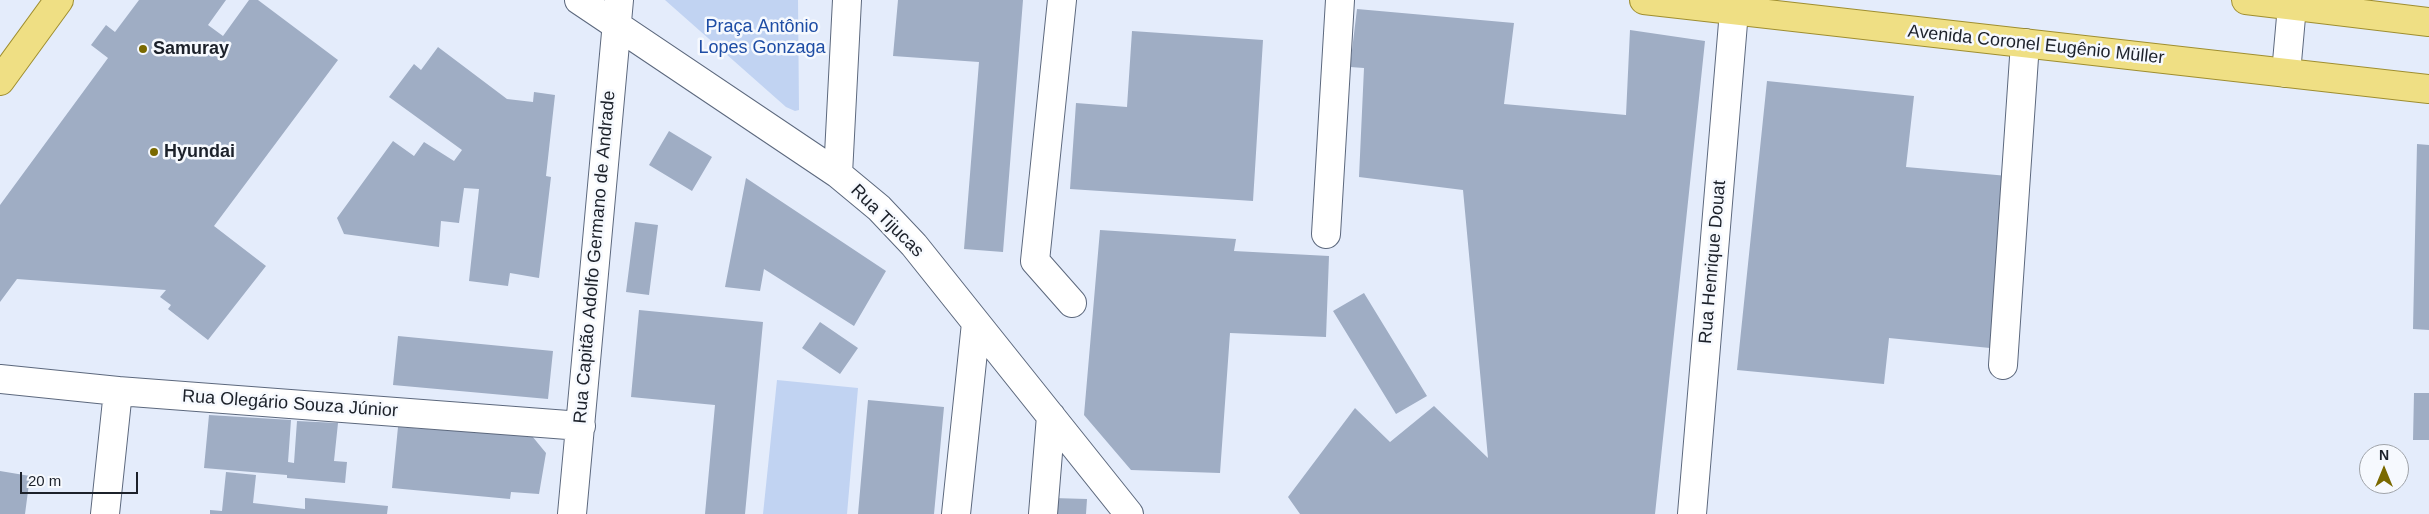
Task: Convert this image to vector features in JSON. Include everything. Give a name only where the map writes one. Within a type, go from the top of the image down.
[{"type":"main road","points":[[0,81],[59,0]]},
{"type":"main road","points":[[2246,0],[2429,22]]},
{"type":"main road","name":"Avenida Coronel Eugênio Müller","points":[[1654,1],[2429,89]]},
{"type":"street","name":"Rua Tijucas","points":[[579,0],[618,12],[838,174],[879,208],[914,245],[1128,514]]},
{"type":"street","points":[[838,174],[847,0]]},
{"type":"street","points":[[1062,0],[1035,261],[1072,303]]},
{"type":"street","points":[[1326,234],[1340,0]]},
{"type":"street","points":[[2286,73],[2292,6]]},
{"type":"street","name":"Rua Henrique Douat","points":[[1692,514],[1734,11]]},
{"type":"street","name":"Rua Capitão Adolfo Germano de Andrade","points":[[572,514],[618,12]]},
{"type":"street","points":[[2003,365],[2025,44]]},
{"type":"street","points":[[956,514],[976,323]]},
{"type":"street","name":"Rua Olegário Souza Júnior","points":[[0,380],[118,391],[581,426]]},
{"type":"street","points":[[106,514],[118,391]]},
{"type":"street","points":[[1043,514],[1050,416]]},
{"type":"green space","name":"Praça Antônio Lopes Gonzaga","points":[[665,0],[798,0],[799,110],[795,111],[786,107]]},
{"type":"green space","points":[[777,380],[858,388],[847,514],[763,514]]},
{"type":"building","name":"Hyundai","points":[[139,0],[226,0],[208,25],[223,36],[249,0],[258,0],[338,60],[214,226],[266,266],[208,340],[168,309],[171,305],[160,297],[166,290],[17,279],[0,302],[0,205],[108,58],[91,45],[106,25],[115,32]]},
{"type":"building","points":[[898,0],[1023,0],[1003,252],[964,249],[979,62],[893,56]]},
{"type":"building","points":[[1357,9],[1514,23],[1504,104],[1626,115],[1630,30],[1705,41],[1655,514],[1300,514],[1288,497],[1355,408],[1390,442],[1434,406],[1488,458],[1463,190],[1359,177],[1364,68],[1350,67]]},
{"type":"building","points":[[1132,31],[1263,40],[1253,201],[1070,189],[1076,103],[1127,107]]},
{"type":"building","points":[[438,47],[507,99],[533,102],[534,92],[555,95],[546,176],[551,177],[539,278],[510,273],[508,286],[469,281],[479,189],[464,188],[459,223],[441,221],[439,247],[344,234],[337,218],[393,141],[414,156],[424,142],[454,161],[462,150],[389,97],[414,64],[421,70]]},
{"type":"building","points":[[1767,81],[1914,96],[1906,167],[2008,176],[1990,348],[1889,338],[1884,384],[1737,370]]},
{"type":"building","points":[[669,131],[712,157],[692,191],[649,165]]},
{"type":"building","points":[[2417,144],[2429,145],[2429,330],[2413,329]]},
{"type":"building","points":[[746,178],[886,271],[854,326],[764,269],[760,291],[725,287]]},
{"type":"building","points":[[635,222],[658,225],[649,295],[626,292]]},
{"type":"building","points":[[1100,230],[1236,239],[1234,251],[1329,256],[1326,337],[1230,333],[1220,473],[1131,470],[1084,415]]},
{"type":"building","points":[[1364,293],[1427,396],[1396,414],[1333,311]]},
{"type":"building","points":[[639,310],[763,322],[745,514],[705,514],[715,405],[631,397]]},
{"type":"building","points":[[820,322],[858,348],[840,374],[802,348]]},
{"type":"building","points":[[398,336],[553,351],[548,399],[393,385]]},
{"type":"building","points":[[2414,393],[2429,393],[2429,440],[2413,440]]},
{"type":"building","points":[[868,400],[944,407],[934,514],[858,514]]},
{"type":"building","points":[[209,415],[291,420],[288,462],[294,463],[297,421],[338,423],[334,461],[347,462],[345,483],[287,478],[287,475],[204,468]]},
{"type":"building","points":[[398,427],[532,436],[546,453],[539,494],[511,492],[510,499],[392,488]]},
{"type":"building","points":[[0,471],[30,476],[25,514],[0,514]]},
{"type":"building","points":[[226,472],[256,475],[253,503],[305,509],[305,498],[388,506],[387,514],[210,514],[210,510],[222,511]]},
{"type":"building","points":[[1053,498],[1087,499],[1086,514],[1052,514]]},
{"type":"place","name":"Samuray","points":[[143,49]]},
{"type":"place","name":"Hyundai","points":[[154,152]]}]
